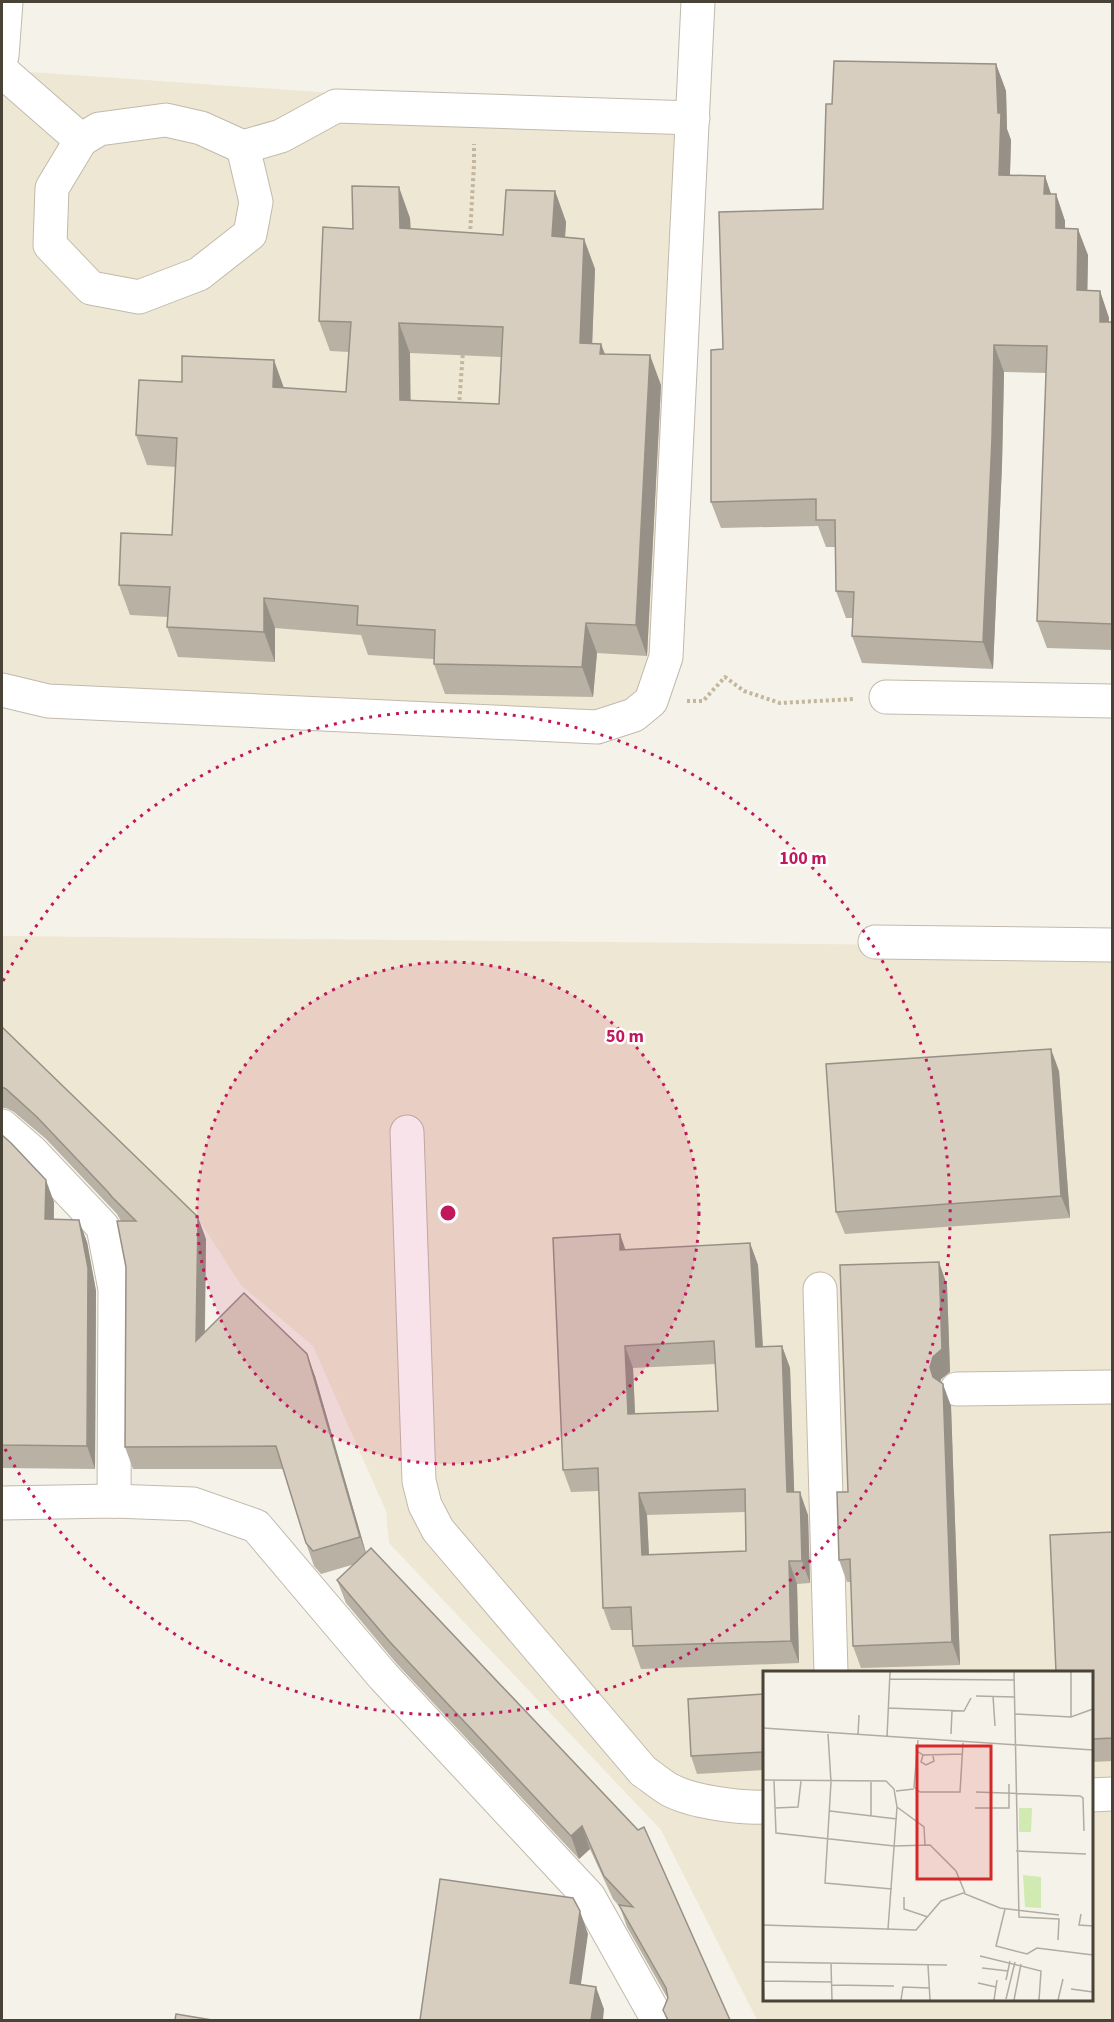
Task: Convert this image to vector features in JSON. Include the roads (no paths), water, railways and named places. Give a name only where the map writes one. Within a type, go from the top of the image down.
[{"type":"street","points":[[2,56],[6,2]]},
{"type":"street","points":[[2,690],[48,701],[597,727],[634,715],[651,701],[666,657],[698,2]]},
{"type":"street","points":[[2,71],[81,140]]},
{"type":"street","points":[[243,147],[256,201],[250,234],[199,274],[139,297],[91,288],[50,245],[52,188],[81,140],[99,129],[165,120],[201,128],[243,147],[281,136],[336,106],[693,118]]},
{"type":"street","points":[[885,697],[1113,701]]},
{"type":"street","points":[[874,942],[1113,945]]},
{"type":"street","points":[[2,1126],[32,1152],[103,1227],[115,1289],[114,1501]]},
{"type":"street","points":[[407,1132],[419,1481],[424,1505],[438,1530],[643,1771],[672,1791],[706,1801],[763,1807]]},
{"type":"street","points":[[820,1289],[831,1671]]},
{"type":"street","points":[[957,1389],[1113,1387]]},
{"type":"street","points":[[2,1503],[114,1501],[193,1504],[256,1526],[383,1676],[589,1897],[658,2020]]},
{"type":"street","points":[[1093,1795],[1113,1794]]}]
